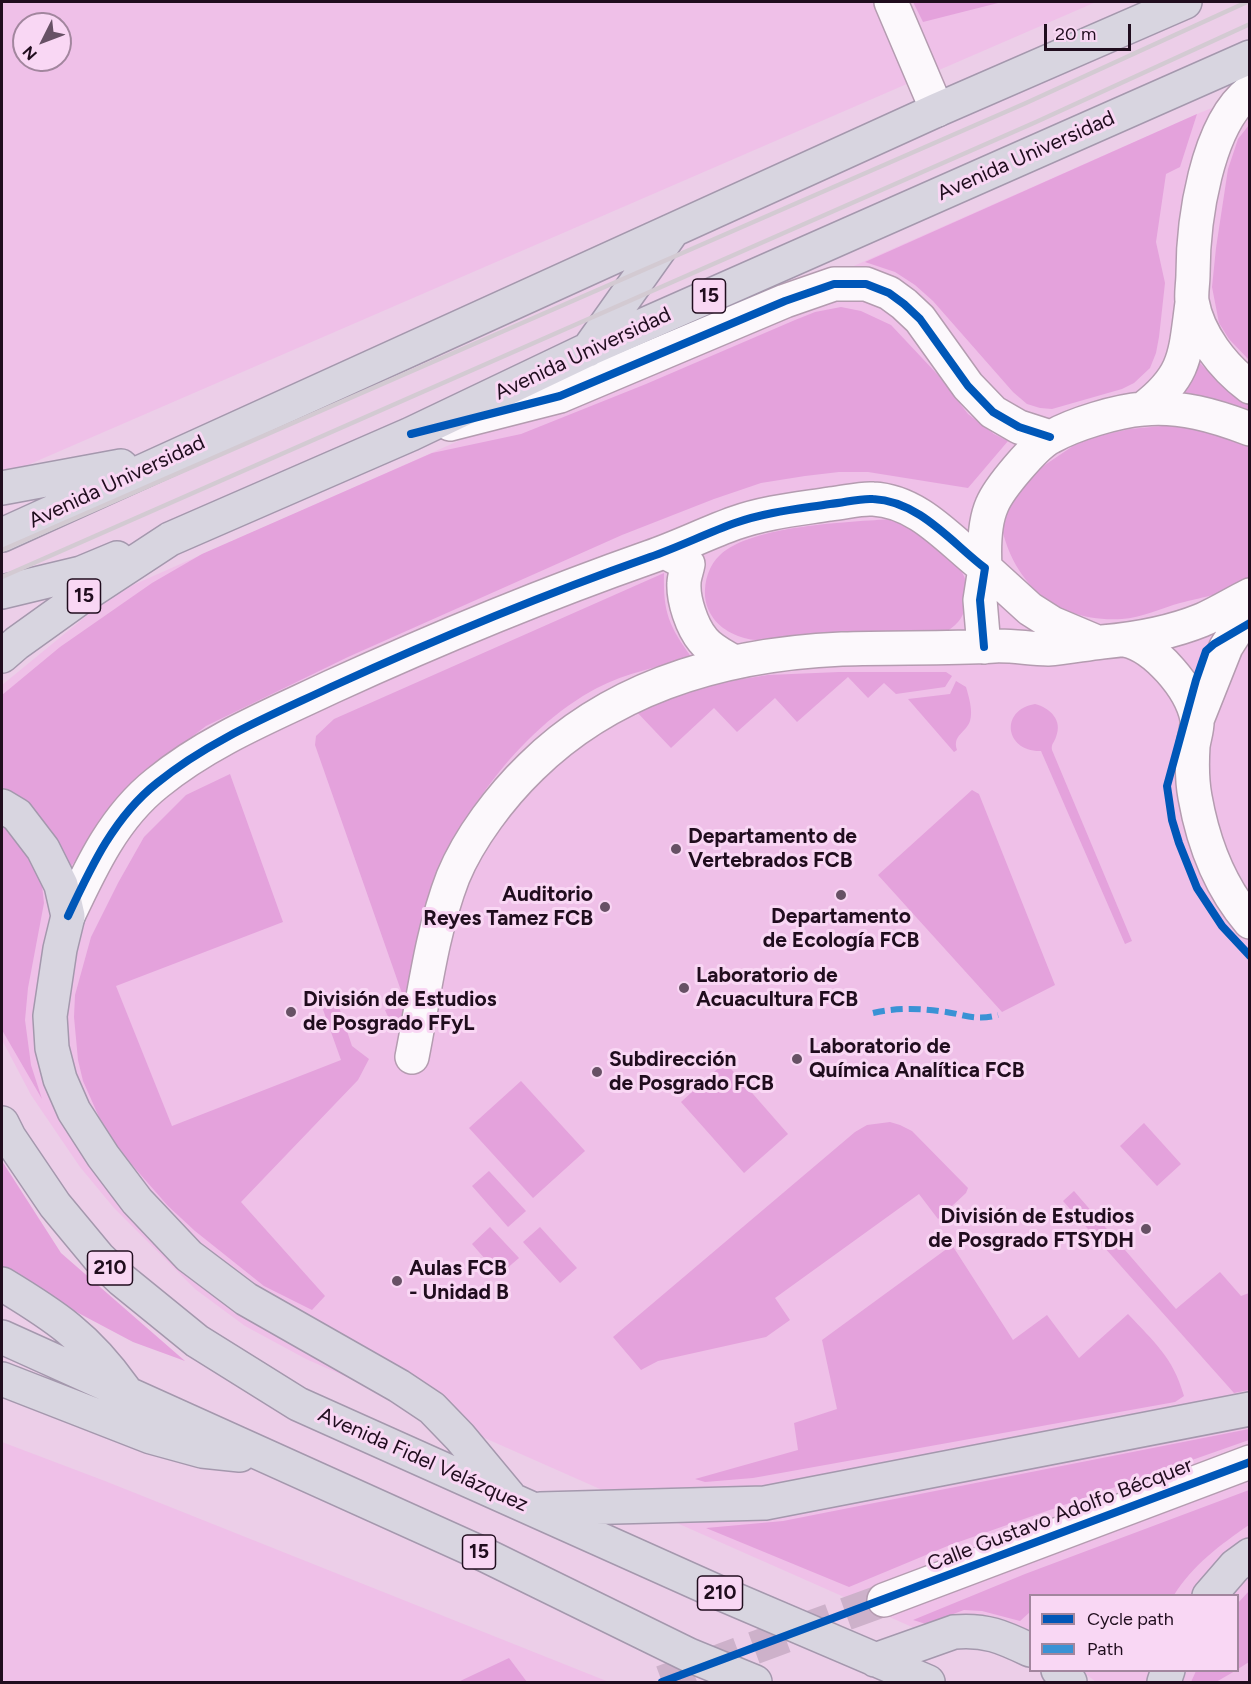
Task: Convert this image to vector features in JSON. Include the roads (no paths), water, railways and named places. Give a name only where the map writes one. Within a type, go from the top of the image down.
[{"type":"highway","name":"Avenida Universidad","points":[[2,535],[937,110],[1185,2]]},
{"type":"highway","name":"Avenida Universidad","points":[[2,656],[77,600],[170,538],[411,434],[587,350],[1250,57]]},
{"type":"highway","points":[[587,350],[672,232]]},
{"type":"highway","points":[[2,488],[173,456]]},
{"type":"highway","points":[[2,592],[81,573],[170,538]]},
{"type":"highway","points":[[2,806],[17,815],[43,849],[61,885],[68,916],[60,949],[50,1016],[52,1048],[60,1079],[69,1101],[103,1156],[137,1201],[189,1256],[246,1299],[399,1386],[432,1408],[523,1506],[765,1503],[1250,1409]]},
{"type":"highway","name":"Avenida Fidel Velázquez","points":[[2,1123],[55,1205],[99,1258],[171,1322],[196,1341],[255,1378],[298,1404],[523,1506],[928,1683]]},
{"type":"highway","points":[[2,1284],[56,1318],[79,1336],[108,1367],[127,1392]]},
{"type":"highway","points":[[2,1337],[266,1456]]},
{"type":"highway","name":"15","points":[[2,1379],[176,1445],[234,1455],[266,1456],[485,1554],[689,1655],[755,1683]]},
{"type":"highway","points":[[1211,1594],[1235,1566],[1250,1555]]},
{"type":"highway","points":[[875,1660],[954,1632],[967,1631],[1002,1636],[1029,1650]]},
{"type":"highway","points":[[689,1655],[708,1683]]},
{"type":"highway","points":[[1059,1672],[1070,1683]]},
{"type":"street","points":[[891,2],[937,110]]},
{"type":"street","points":[[1144,408],[1162,394],[1177,375],[1185,354],[1192,302],[1196,221],[1202,190],[1212,151],[1227,117],[1242,97],[1250,91]]},
{"type":"street","points":[[411,434],[560,396],[785,301],[834,284],[866,284],[889,293],[920,319],[968,386],[993,412],[1019,427],[1050,437]]},
{"type":"street","points":[[1192,302],[1203,332],[1216,355],[1232,374],[1250,387]]},
{"type":"street","points":[[984,647],[980,600],[985,568],[987,524],[992,506],[1012,476],[1050,437],[1097,419],[1144,408],[1183,410],[1222,419],[1250,429]]},
{"type":"street","points":[[68,916],[91,866],[123,816],[156,783],[198,754],[263,719],[400,656],[571,585],[664,552],[737,522],[776,512],[872,499],[900,503],[937,527],[1037,614],[1052,623],[1112,641],[1136,642],[1145,648],[1167,666],[1180,684],[1197,720]]},
{"type":"street","points":[[664,552],[688,564],[684,584],[687,602],[693,622],[703,640],[716,652],[734,662]]},
{"type":"street","points":[[412,1057],[434,945],[454,876],[486,820],[504,796],[544,753],[592,717],[620,701],[693,671],[769,655],[841,649],[1070,648],[1155,635],[1202,620],[1250,595]]},
{"type":"street","points":[[1250,609],[1226,647],[1197,720],[1193,761],[1194,794],[1208,847],[1228,893],[1250,922]]},
{"type":"street","name":"Calle Gustavo Adolfo Bécquer","points":[[884,1600],[1250,1462]]},
{"type":"tunnel","points":[[662,1682],[884,1600]]},
{"type":"railway","points":[[2,550],[1026,103],[1247,2]]},
{"type":"railway","points":[[2,577],[1036,122],[1250,24]]},
{"type":"place","name":"Departamento de Vertebrados FCB","points":[[676,849]]},
{"type":"place","name":"Departamento de Ecología FCB","points":[[841,895]]},
{"type":"place","name":"Auditorio Reyes Tamez FCB","points":[[605,907]]},
{"type":"place","name":"Laboratorio de Acuacultura FCB","points":[[684,988]]},
{"type":"place","name":"División de Estudios de Posgrado FFyL","points":[[291,1012]]},
{"type":"place","name":"Laboratorio de Química Analítica FCB","points":[[797,1059]]},
{"type":"place","name":"Subdirección de Posgrado FCB","points":[[597,1072]]},
{"type":"place","name":"División de Estudios de Posgrado FTSYDH","points":[[1146,1229]]},
{"type":"place","name":"Aulas FCB - Unidad B","points":[[397,1281]]}]
